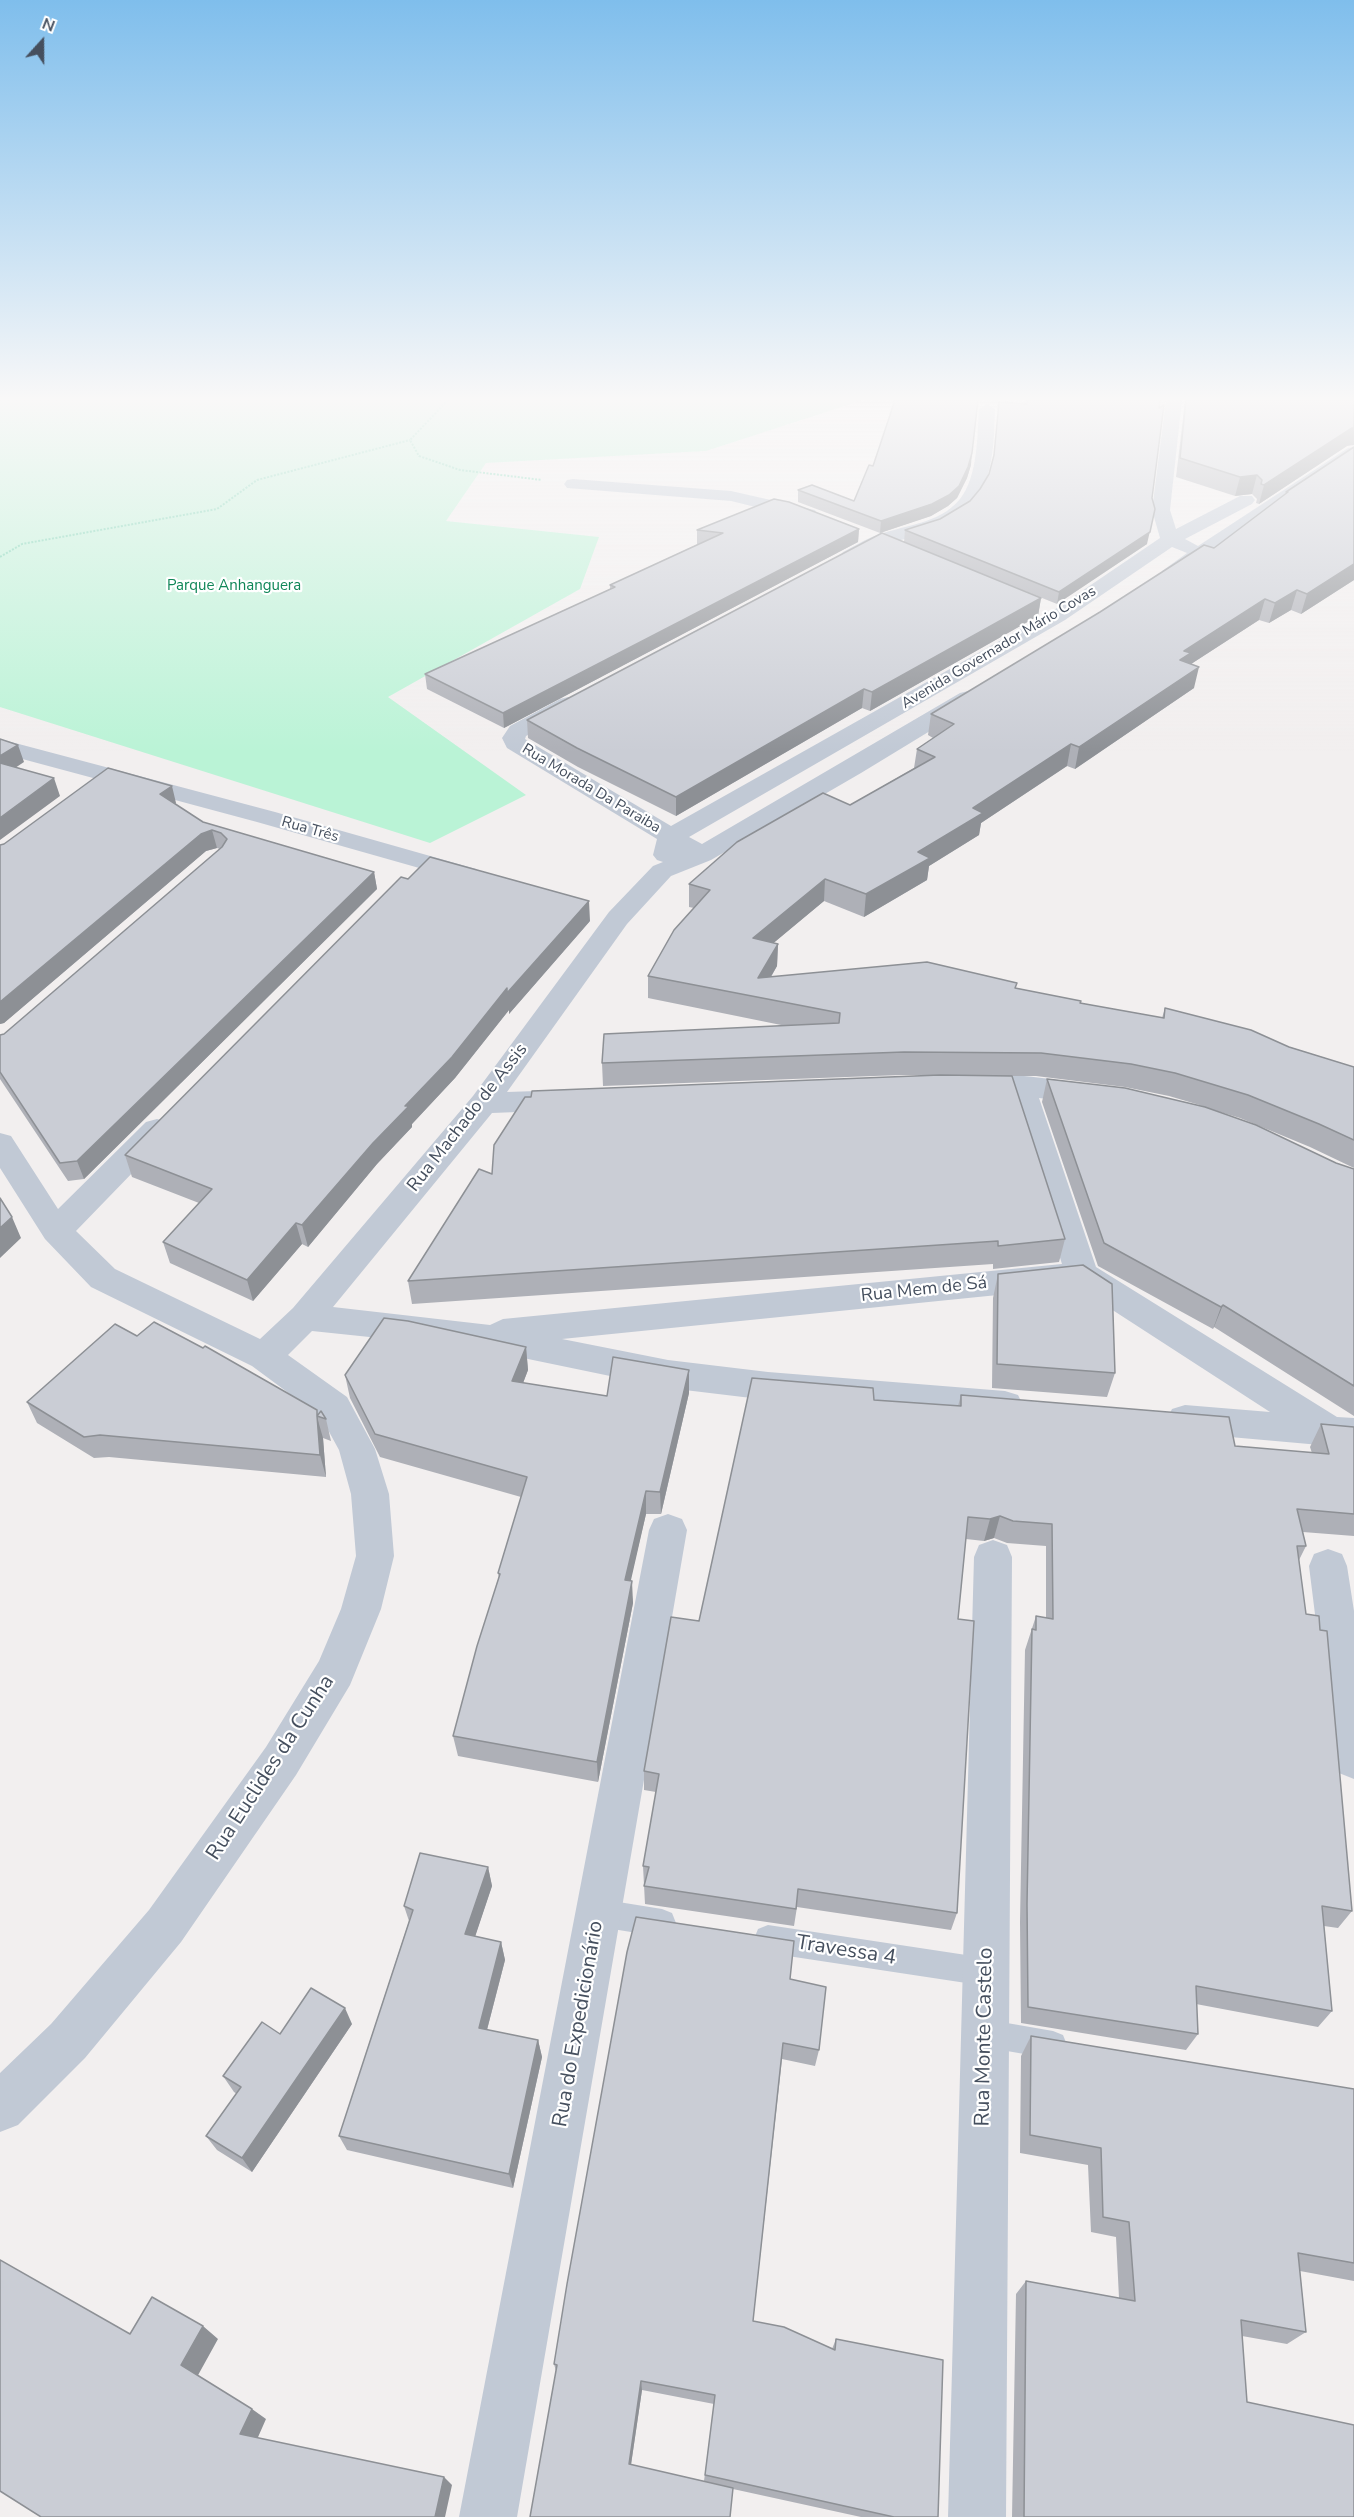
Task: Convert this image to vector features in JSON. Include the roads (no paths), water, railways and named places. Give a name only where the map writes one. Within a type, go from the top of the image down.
[{"type":"street","points":[[819,517],[826,520]]},
{"type":"street","points":[[836,564],[879,541],[946,517]]},
{"type":"street","points":[[1163,517],[1170,540],[1201,552]]},
{"type":"street","name":"Avenida Governador Mário Covas","points":[[670,837],[1058,616],[1170,540],[1212,517]]},
{"type":"street","points":[[1154,584],[1254,517]]},
{"type":"street","points":[[858,533],[900,550]]},
{"type":"street","points":[[1037,607],[1078,624]]},
{"type":"street","name":"Avenida Governador Mário Covas","points":[[702,855],[853,768],[988,686]]},
{"type":"street","name":"Rua Morada Da Paraiba","points":[[582,697],[518,731],[513,738],[515,742],[702,855]]},
{"type":"street","points":[[887,714],[918,728]]},
{"type":"street","name":"Rua Três","points":[[0,746],[97,782],[266,817],[488,880]]},
{"type":"street","points":[[662,872],[670,837]]},
{"type":"street","name":"Rua Machado de Assis","points":[[264,1356],[305,1317],[484,1103],[607,915],[662,872],[702,855]]},
{"type":"street","points":[[397,887],[422,862]]},
{"type":"street","points":[[939,1085],[1020,1086],[1122,1099]]},
{"type":"street","points":[[1020,1086],[1082,1274],[1342,1432]]},
{"type":"street","points":[[484,1103],[601,1098]]},
{"type":"street","points":[[56,1231],[173,1114]]},
{"type":"street","name":"Rua Euclides da Cunha","points":[[0,1143],[56,1231],[103,1278],[264,1356],[334,1407],[357,1449],[370,1494],[375,1556],[361,1609],[335,1672],[281,1761],[165,1926],[68,2041],[0,2107]]},
{"type":"street","name":"Rua Mem de Sá","points":[[475,1335],[1082,1274]]},
{"type":"street","points":[[305,1317],[475,1335],[668,1374],[768,1386],[1031,1407]]},
{"type":"street","points":[[1150,1417],[1342,1432]]},
{"type":"street","name":"Rua do Expedicionário","points":[[488,2517],[600,1913],[668,1530]]},
{"type":"street","name":"Rua Monte Castelo","points":[[977,2517],[993,1557]]},
{"type":"street","points":[[1328,1566],[1354,1759]]},
{"type":"lane","points":[[600,1913],[691,1927]]},
{"type":"lane","name":"Travessa 4","points":[[748,1936],[986,1972]]},
{"type":"lane","points":[[984,2033],[1077,2049]]},
{"type":"park label","name":"Parque Anhanguera","points":[[234,586]]}]
